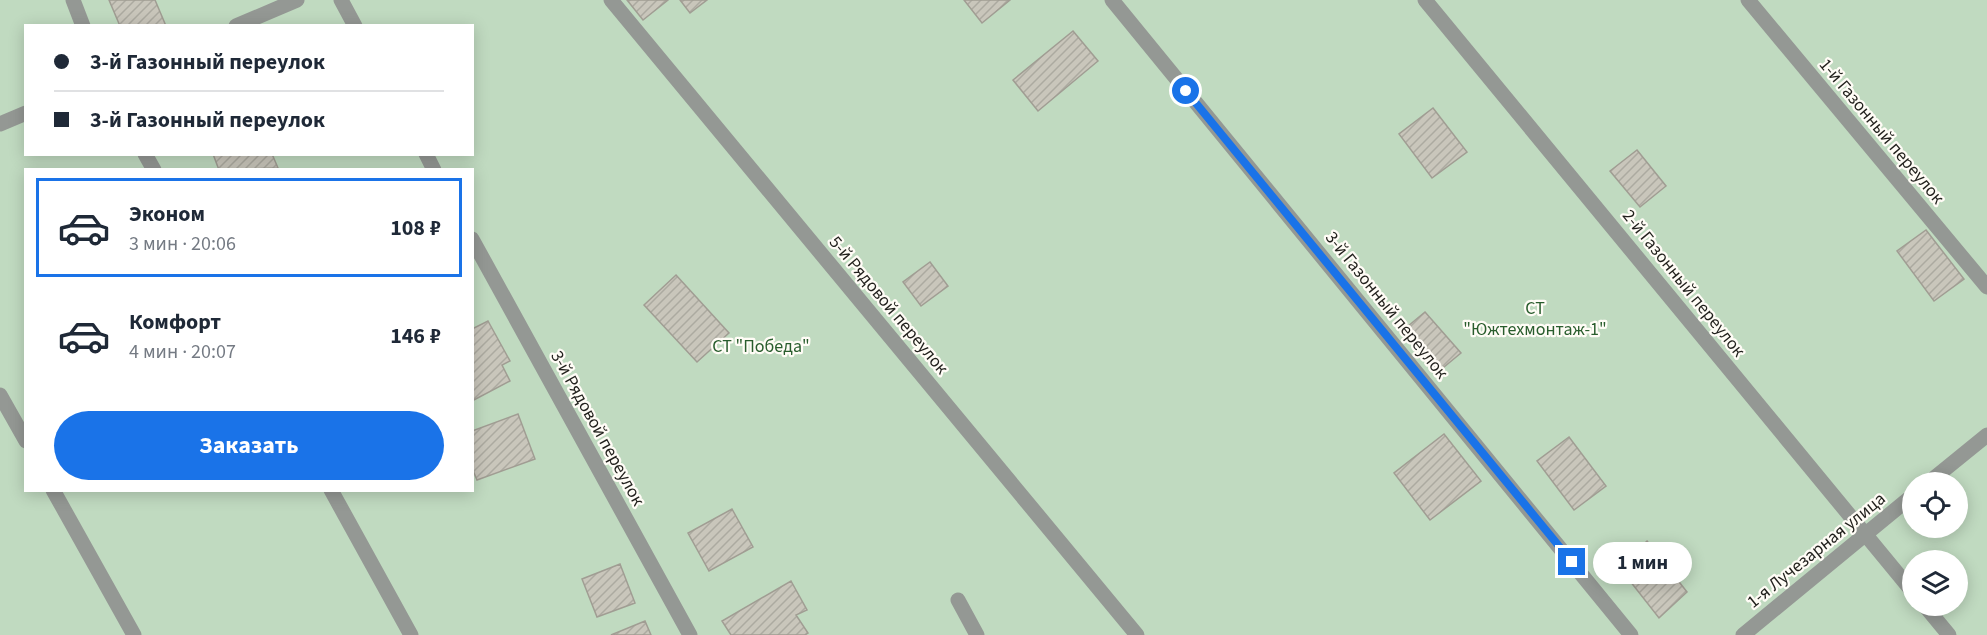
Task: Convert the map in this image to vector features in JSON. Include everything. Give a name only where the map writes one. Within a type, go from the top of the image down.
[{"type":"lane","points":[[73,0],[82,24]]},
{"type":"lane","points":[[241,24],[297,0]]},
{"type":"lane","points":[[341,0],[354,24]]},
{"type":"lane","name":"5-й Рядовой переулок","points":[[611,0],[1137,635]]},
{"type":"lane","name":"3-й Газонный переулок","points":[[1112,0],[1631,635]]},
{"type":"lane","name":"2-й Газонный переулок","points":[[1425,0],[1902,579]]},
{"type":"lane","name":"1-й Газонный переулок","points":[[1748,0],[1987,286]]},
{"type":"lane","points":[[0,124],[24,114]]},
{"type":"lane","name":"3-й Рядовой переулок","points":[[474,243],[690,635]]},
{"type":"lane","points":[[0,395],[24,437]]},
{"type":"lane","points":[[1942,472],[1987,435]]},
{"type":"lane","points":[[54,492],[134,635]]},
{"type":"lane","points":[[332,492],[411,635]]},
{"type":"lane","name":"1-я Лучезарная улица","points":[[1743,635],[1902,504]]},
{"type":"lane","points":[[958,600],[976,635]]},
{"type":"lane","points":[[1933,616],[1949,635]]},
{"type":"green space","points":[[0,0],[1987,0],[1987,635],[0,635]]},
{"type":"building","points":[[109,0],[155,0],[165,24],[119,24]]},
{"type":"building","points":[[627,0],[668,0],[643,20]]},
{"type":"building","points":[[680,0],[707,0],[690,13]]},
{"type":"building","points":[[964,0],[1010,0],[982,23]]},
{"type":"building","points":[[1073,31],[1098,61],[1038,111],[1013,80]]},
{"type":"building","points":[[1433,108],[1467,152],[1432,178],[1399,134]]},
{"type":"building","points":[[1637,150],[1666,186],[1640,207],[1610,171]]},
{"type":"building","points":[[214,156],[273,156],[278,168],[218,168]]},
{"type":"building","points":[[1926,230],[1964,279],[1934,301],[1897,251]]},
{"type":"building","points":[[930,262],[948,286],[921,306],[903,282]]},
{"type":"building","points":[[676,275],[729,333],[697,362],[644,305]]},
{"type":"building","points":[[1425,312],[1461,353],[1438,372],[1402,331]]},
{"type":"building","points":[[488,321],[510,361],[502,365],[510,381],[474,400],[474,328]]},
{"type":"building","points":[[518,414],[535,459],[477,480],[474,473],[474,430]]},
{"type":"building","points":[[1444,434],[1481,481],[1430,520],[1394,473]]},
{"type":"building","points":[[1569,437],[1606,486],[1574,510],[1537,461]]},
{"type":"building","points":[[732,509],[753,547],[709,571],[688,533]]},
{"type":"building","points":[[1647,541],[1687,592],[1659,618],[1619,567]]},
{"type":"building","points":[[620,564],[635,603],[597,617],[582,579]]},
{"type":"building","points":[[791,581],[807,610],[796,615],[808,633],[805,635],[731,635],[722,621]]},
{"type":"building","points":[[645,621],[651,635],[611,635]]},
{"type":"route","points":[[1186,91],[1572,562]]},
{"type":"park label","name":"СТ \"Южтехмонтаж-1\"","points":[[1535,318]]},
{"type":"park label","name":"СТ \"Победа\"","points":[[761,346]]}]
